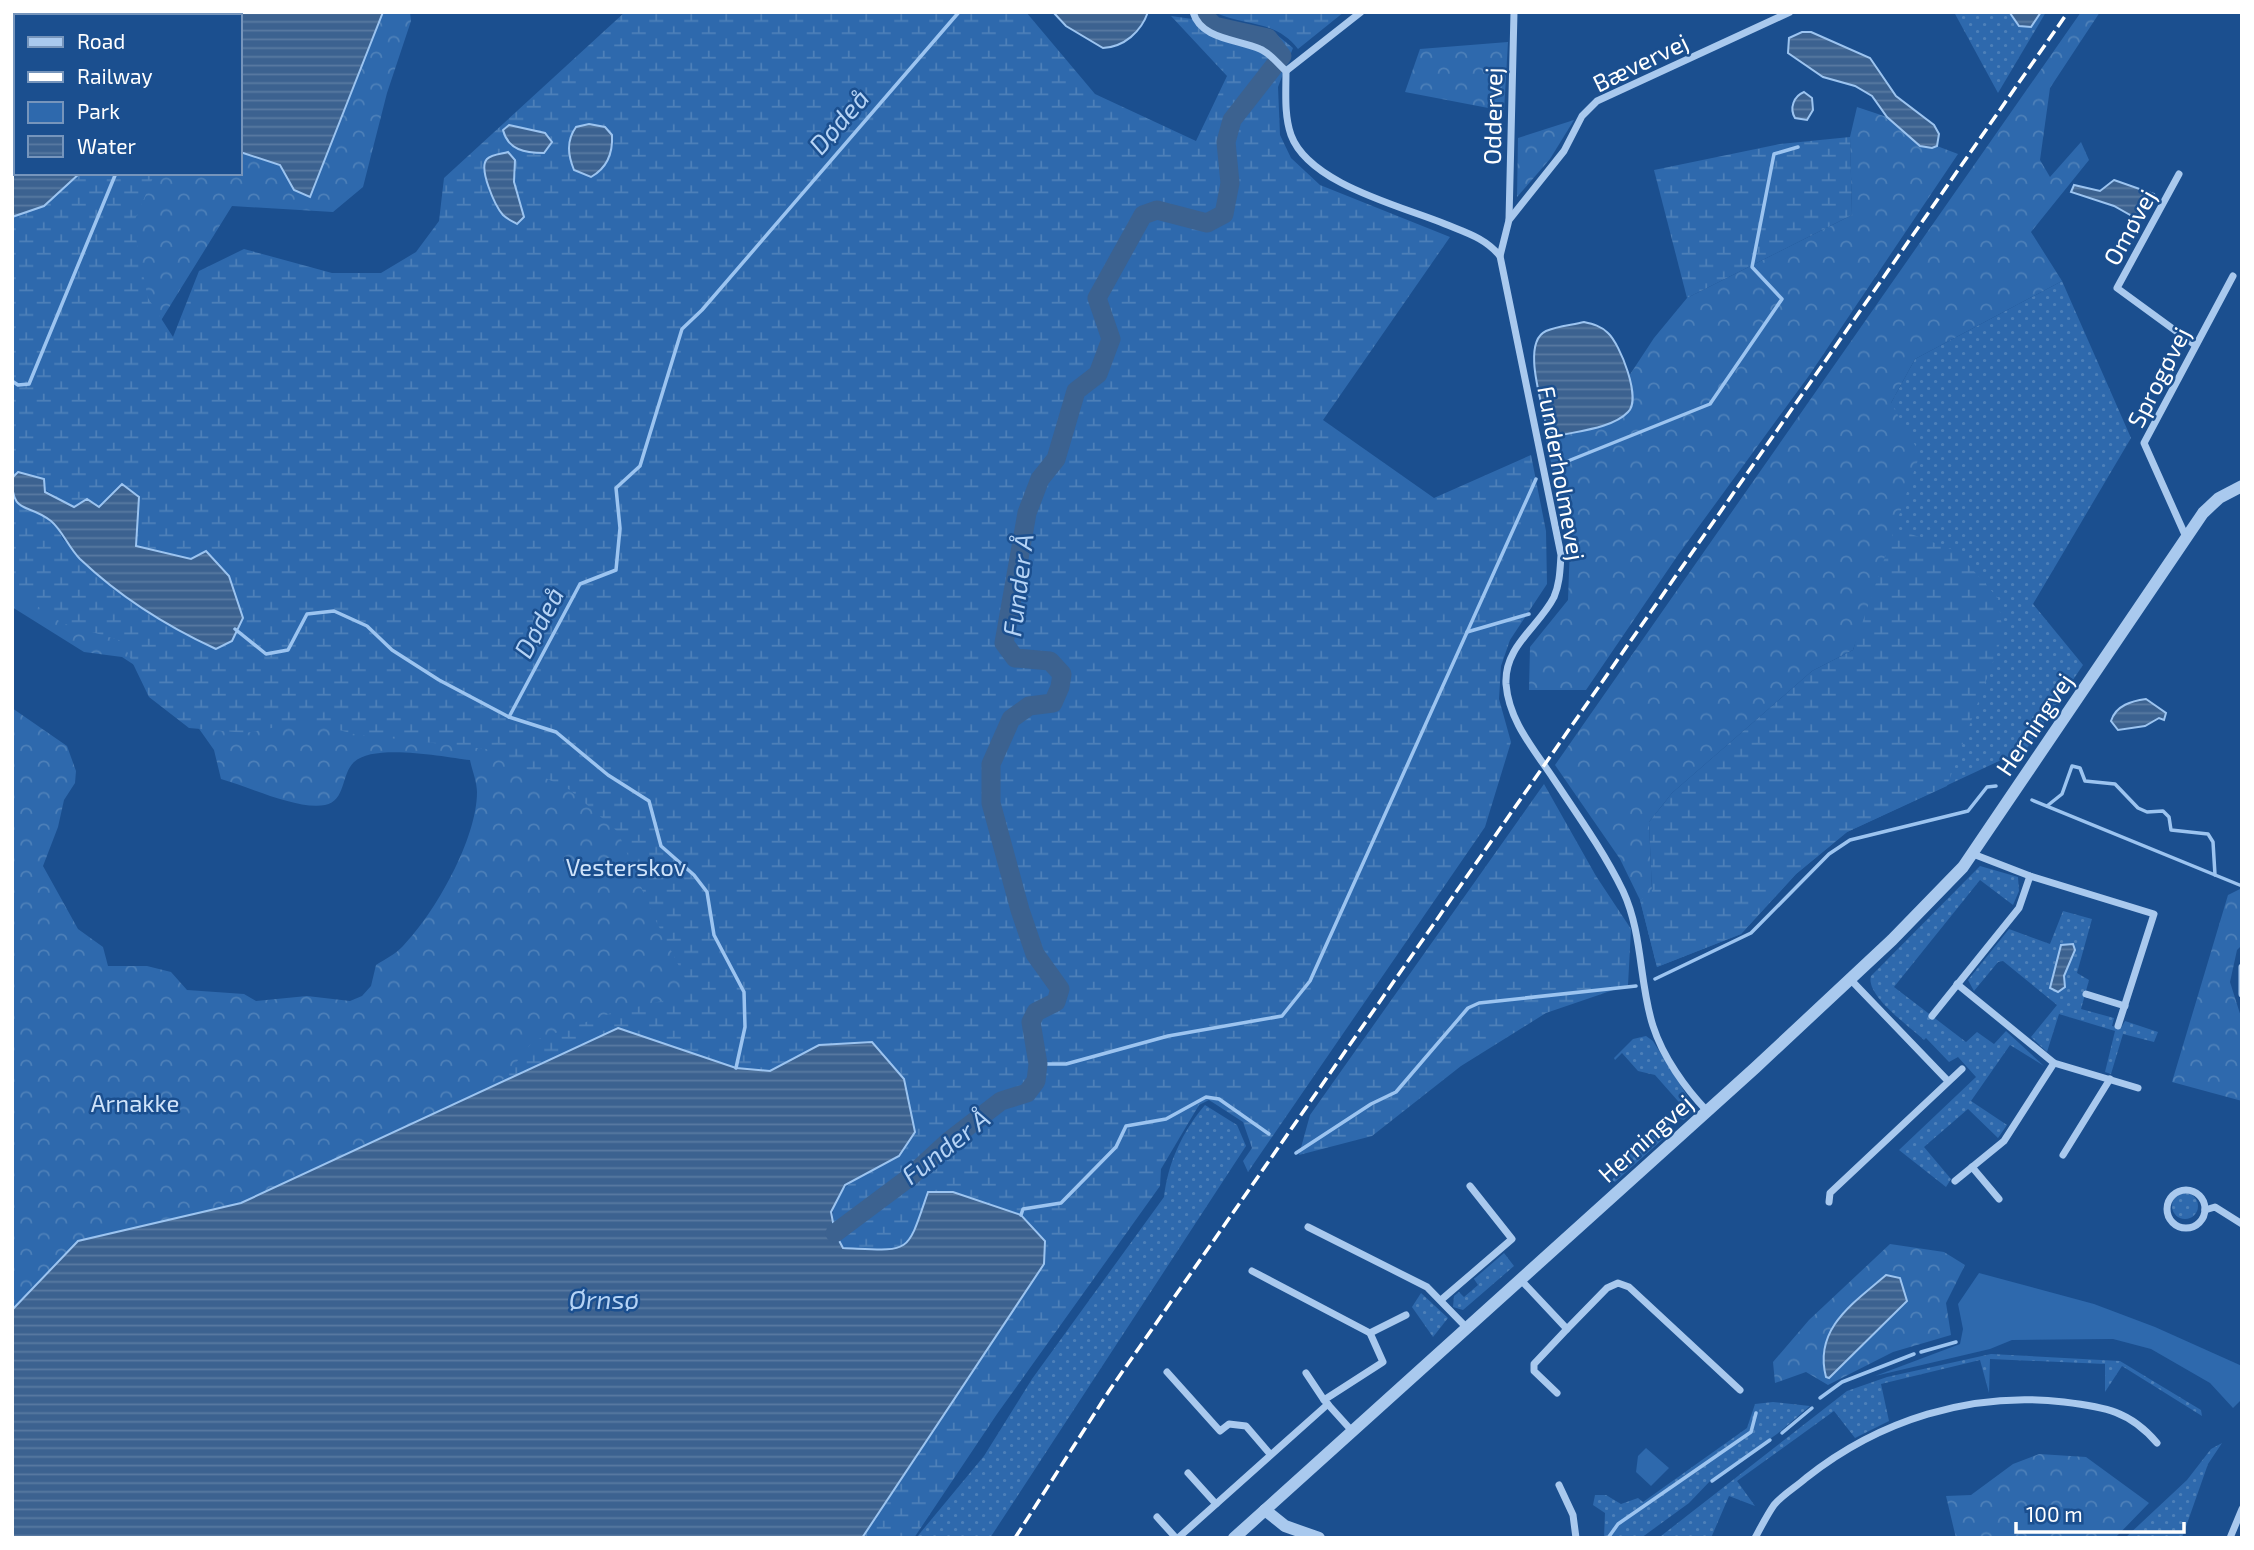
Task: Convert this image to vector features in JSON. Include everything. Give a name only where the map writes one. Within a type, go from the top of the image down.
[{"type":"street","points":[[1193,12],[1195,20],[1206,32],[1263,50],[1286,71],[1287,121],[1301,153],[1315,167],[1342,183],[1481,239],[1500,256]]},
{"type":"street","points":[[1286,71],[1361,12]]},
{"type":"street","name":"Oddervej","points":[[1509,220],[1514,12]]},
{"type":"street","name":"Bævervej","points":[[1500,256],[1509,220],[1564,151],[1582,117],[1597,101],[1790,12]]},
{"type":"street","name":"Omøvej","points":[[2179,174],[2118,288],[2195,345]]},
{"type":"street","name":"Funderholmevej","points":[[1500,256],[1561,555],[1559,578],[1552,599],[1517,644],[1510,661],[1506,681],[1510,704],[1522,735],[1621,888],[1633,920],[1652,1024],[1671,1062],[1707,1111]]},
{"type":"street","name":"Sprogøvej","points":[[2186,537],[2144,443],[2234,276]]},
{"type":"street","name":"Herningvej","points":[[1234,1538],[1707,1111],[1892,940],[1973,854],[2186,537],[2211,506],[2242,486]]},
{"type":"street","points":[[1973,854],[2029,876],[2154,914],[2118,1026]]},
{"type":"street","points":[[1932,1016],[2019,908],[2029,876]]},
{"type":"street","points":[[2242,967],[2242,994]]},
{"type":"street","points":[[1850,979],[1948,1081]]},
{"type":"street","points":[[1957,984],[2054,1063],[2138,1088]]},
{"type":"street","points":[[2086,995],[2125,1006]]},
{"type":"street","points":[[1955,1181],[2004,1141],[2054,1063]]},
{"type":"street","points":[[1829,1202],[1830,1193],[1962,1069]]},
{"type":"street","points":[[2063,1155],[2105,1091],[2109,1079]]},
{"type":"street","points":[[1972,1167],[1999,1199]]},
{"type":"street","points":[[1441,1300],[1512,1239],[1470,1186]]},
{"type":"street","points":[[2205,1210],[2199,1195],[2184,1190],[2174,1194],[2167,1208],[2173,1223],[2183,1228],[2198,1224],[2205,1210],[2215,1207],[2242,1224]]},
{"type":"street","points":[[1308,1227],[1427,1287],[1466,1327]]},
{"type":"street","points":[[1157,1517],[1177,1538],[1326,1402],[1383,1362],[1370,1333],[1252,1271]]},
{"type":"street","points":[[1520,1279],[1567,1329]]},
{"type":"street","points":[[1557,1393],[1534,1371],[1534,1364],[1607,1288],[1618,1283],[1629,1287],[1740,1390]]},
{"type":"street","points":[[1370,1333],[1406,1315]]},
{"type":"street","points":[[1167,1371],[1220,1431],[1229,1424],[1246,1426],[1270,1454]]},
{"type":"street","points":[[1306,1373],[1326,1402],[1352,1431]]},
{"type":"street","points":[[1755,1538],[1774,1504],[1824,1464],[1903,1421],[1949,1407],[1993,1400],[2045,1400],[2093,1406],[2127,1416],[2143,1426],[2157,1443]]},
{"type":"street","points":[[1188,1473],[1216,1504]]},
{"type":"street","points":[[1559,1485],[1573,1515],[1576,1538]]},
{"type":"street","points":[[2230,1538],[2242,1509]]},
{"type":"street","points":[[1265,1510],[1285,1526],[1319,1538]]},
{"type":"green space","points":[[43,12],[156,12],[156,14]]},
{"type":"green space","name":"Arnakke","points":[[383,12],[410,12],[411,21],[387,93],[363,187],[333,212],[232,206],[129,372],[804,958],[618,1028],[241,1203],[78,1241],[12,1310],[12,708],[67,746],[76,771],[75,783],[64,800],[58,827],[43,866],[78,929],[103,947],[108,966],[147,966],[171,972],[187,990],[244,994],[256,1001],[307,996],[350,1001],[362,996],[371,986],[376,965],[400,949],[428,915],[452,874],[470,831],[477,792],[470,760],[427,754],[377,753],[354,762],[337,798],[325,805],[301,804],[273,797],[221,779],[214,750],[171,689],[122,657],[84,652],[12,607],[12,498],[173,629],[232,641],[243,618],[18,472],[12,478],[12,217],[44,206],[78,175],[242,175],[242,153],[280,165],[294,190],[310,196]]},
{"type":"green space","points":[[625,12],[1026,12],[1095,94],[1196,141],[1227,76],[1171,16],[1271,30],[1293,48],[1278,87],[1280,135],[1291,158],[1320,185],[1450,237],[1323,420],[1434,498],[1531,455],[1546,531],[1547,584],[1510,640],[1501,666],[1499,699],[1511,742],[1485,827],[1248,1172],[1243,1161],[1252,1148],[1243,1122],[1209,1100],[1199,1105],[1161,1169],[1160,1186],[997,1414],[914,1538],[862,1538],[1044,1264],[1045,1240],[928,1192],[915,1229],[903,1245],[883,1249],[843,1248],[835,1229],[833,1213],[836,1200],[854,1180],[899,1156],[819,1045],[770,1071],[736,1068],[618,1028],[501,1082],[533,1041],[614,1012],[679,997],[686,980],[653,915],[618,832],[570,790],[486,749],[354,734],[306,721],[246,733],[189,728],[149,697],[122,641],[62,623],[12,589],[12,498],[53,523],[70,550],[119,594],[177,629],[216,649],[232,641],[243,618],[191,559],[136,546],[139,497],[122,484],[98,507],[74,507],[18,472],[12,478],[12,217],[44,206],[78,175],[154,175],[133,224],[148,298],[173,337],[199,271],[244,249],[332,273],[381,273],[416,252],[439,221],[444,178]],"holes":[[[516,171],[514,182],[524,217],[497,206],[486,179]]]},
{"type":"green space","points":[[1214,12],[1344,12],[1298,49],[1289,39],[1269,28]]},
{"type":"green space","points":[[1954,12],[2046,12],[1998,93]]},
{"type":"green space","points":[[2081,12],[2100,12],[2050,88],[2040,160],[2050,177],[2081,142],[2089,160],[2031,232],[2062,281],[1915,359],[1891,403],[1920,454],[1853,650],[1812,671],[1672,793],[1649,822],[1652,893],[1640,900],[1620,859],[1555,765]]},
{"type":"green space","points":[[1508,42],[1504,111],[1405,92],[1420,49]]},
{"type":"green space","points":[[1857,107],[1887,117],[1932,148],[1937,146],[1958,154],[1808,377],[1678,555],[1586,690],[1529,690],[1530,647],[1568,600],[1570,544],[1545,437],[1630,409],[1625,382],[1654,338],[1687,298],[1852,215],[1850,137]]},
{"type":"green space","points":[[1574,120],[1550,159],[1517,197],[1518,138]]},
{"type":"green space","points":[[1850,137],[1852,215],[1687,298],[1654,170],[1780,144]]},
{"type":"green space","points":[[2062,281],[2131,438],[2033,604],[2083,665],[2027,748],[1847,832],[1796,874],[1741,934],[1657,967],[1640,900],[1854,650],[1891,403],[1915,359]]},
{"type":"green space","points":[[1895,528],[1956,551],[1998,598],[2003,635],[1947,786],[1847,832],[1796,874],[1741,934],[1657,967],[1640,900],[1652,893],[1649,822],[1672,793],[1812,671],[1853,650]]},
{"type":"green space","points":[[1544,784],[1596,876],[1631,929],[1628,985],[1546,1013],[1461,1066],[1372,1136],[1299,1155],[1310,1115]]},
{"type":"green space","points":[[1980,866],[2018,877],[2019,891],[2013,905],[1980,880],[1894,987],[1966,1042],[1977,1032],[1994,1044],[2006,1031],[2044,1066],[2010,1045],[1971,1101],[2007,1125],[1998,1138],[1968,1109],[1924,1147],[1951,1179],[1946,1187],[1899,1150],[1976,1077],[1958,1057],[1949,1062],[1926,1038],[1924,1040],[1890,1010],[1875,992],[1871,976]]},
{"type":"green space","points":[[2242,888],[2242,945],[2237,950],[2230,982],[2242,1020],[2242,1101],[2172,1082],[2228,895]]},
{"type":"green space","points":[[2063,911],[2092,919],[2077,973],[2089,980],[2081,1009],[2114,1018],[2112,1026],[2121,1028],[2125,1021],[2158,1032],[2154,1042],[2123,1034],[2111,1074],[2105,1072],[2115,1031],[2059,1014],[2047,1052],[2031,1037],[2057,1005],[2003,961],[1998,962],[1974,991],[1968,980],[2009,929],[2050,944]]},
{"type":"green space","points":[[1646,1036],[1653,1041],[1691,1102],[1692,1112],[1684,1120],[1680,1119],[1685,1109],[1655,1075],[1638,1071],[1622,1053],[1615,1060],[1614,1058],[1633,1039]]},
{"type":"green space","points":[[1205,1105],[1237,1125],[1246,1146],[990,1538],[916,1538],[984,1456],[1032,1379],[1164,1197],[1177,1148]]},
{"type":"green space","points":[[1668,1120],[1672,1131],[1615,1182],[1612,1180],[1629,1159],[1625,1156]]},
{"type":"green space","points":[[2185,1193],[2195,1196],[2198,1206],[2195,1216],[2185,1219],[2175,1216],[2172,1206],[2175,1196]]},
{"type":"green space","points":[[1890,1244],[1944,1252],[1965,1265],[1946,1303],[1951,1335],[1893,1352],[1828,1385],[1806,1372],[1775,1383],[1773,1362],[1809,1320]]},
{"type":"green space","points":[[1504,1253],[1514,1266],[1463,1310],[1453,1307],[1454,1296],[1459,1292],[1464,1297],[1478,1285],[1474,1279]]},
{"type":"green space","points":[[1979,1273],[2094,1304],[2155,1327],[2242,1366],[2242,1399],[2233,1408],[2210,1383],[2151,1349],[2113,1339],[2012,1340],[1990,1349],[1875,1376],[1960,1344],[1963,1329],[1958,1304]]},
{"type":"green space","points":[[1421,1293],[1448,1318],[1433,1337],[1412,1307]]},
{"type":"green space","points":[[1991,1354],[2120,1361],[2201,1410],[2202,1416],[2122,1366],[2105,1392],[2105,1364],[1990,1359],[1989,1393],[1980,1360],[1881,1384],[1889,1421],[1855,1438],[1834,1411],[1737,1481],[1755,1506],[1729,1496],[1711,1538],[1661,1536],[1847,1391],[1887,1377]]},
{"type":"green space","points":[[1773,1402],[1810,1406],[1777,1434],[1712,1479],[1689,1503],[1641,1538],[1604,1538],[1605,1513],[1593,1505],[1595,1495],[1606,1495],[1621,1504],[1638,1498],[1643,1502],[1747,1428],[1755,1404]]},
{"type":"green space","points":[[2222,1443],[2208,1464],[2182,1538],[2125,1538],[2187,1480],[2211,1449]]},
{"type":"green space","points":[[1646,1448],[1669,1468],[1651,1486],[1636,1472],[1638,1456]]},
{"type":"green space","points":[[2039,1454],[2086,1457],[2149,1503],[2115,1538],[1956,1538],[1946,1496],[1971,1495],[2013,1464]]},
{"type":"water","points":[[12,12],[43,12],[14,14],[14,175],[78,175],[44,206],[12,217]]},
{"type":"water","points":[[383,12],[310,197],[294,190],[280,165],[242,153],[242,14],[187,14]]},
{"type":"water","points":[[1053,12],[1148,12],[1131,37],[1118,45],[1103,48],[1066,26]]},
{"type":"water","points":[[2041,12],[2031,27],[2019,26],[2010,13]]},
{"type":"water","points":[[1802,32],[1811,32],[1870,58],[1896,96],[1934,125],[1939,134],[1937,146],[1920,146],[1887,117],[1872,96],[1855,86],[1823,77],[1788,53],[1789,38]]},
{"type":"water","points":[[1804,92],[1812,98],[1813,110],[1807,120],[1795,118],[1792,110],[1795,99]]},
{"type":"water","points":[[589,124],[605,127],[612,135],[608,159],[591,177],[574,170],[569,148],[576,127]]},
{"type":"water","points":[[509,125],[545,133],[552,142],[544,153],[518,149],[505,137],[503,130]]},
{"type":"water","points":[[508,152],[515,160],[514,182],[524,217],[517,224],[500,210],[492,196],[485,170],[489,157]]},
{"type":"water","points":[[2114,180],[2154,194],[2156,199],[2139,220],[2114,206],[2071,192],[2074,185],[2100,191]]},
{"type":"water","points":[[1584,322],[1597,326],[1613,339],[1628,372],[1632,405],[1628,412],[1614,422],[1557,436],[1549,430],[1545,420],[1535,372],[1535,347],[1539,337],[1546,331]]},
{"type":"water","points":[[18,472],[44,479],[45,492],[74,507],[87,499],[99,507],[122,484],[139,497],[136,546],[191,559],[206,551],[229,576],[243,618],[232,641],[216,649],[179,631],[111,586],[80,559],[51,521],[18,503],[12,478]]},
{"type":"water","points":[[2146,699],[2166,713],[2164,720],[2159,718],[2145,726],[2118,730],[2111,721],[2117,711],[2130,703]]},
{"type":"water","points":[[2073,944],[2075,950],[2064,976],[2065,987],[2058,992],[2050,988],[2061,945]]},
{"type":"water","name":"Ørnsø","points":[[618,1028],[736,1068],[770,1071],[819,1045],[872,1042],[904,1079],[915,1132],[899,1156],[845,1185],[831,1212],[835,1233],[843,1248],[882,1250],[903,1245],[910,1239],[928,1192],[953,1192],[1021,1215],[1045,1241],[1044,1264],[862,1538],[12,1538],[12,1310],[78,1241],[241,1203]]},
{"type":"water","points":[[1886,1275],[1900,1278],[1907,1301],[1829,1378],[1826,1377],[1824,1360],[1831,1330],[1850,1306]]},
{"type":"waterway","name":"Dødeå","points":[[736,1068],[745,1027],[744,992],[714,935],[707,892],[694,875],[661,846],[649,801],[608,775],[556,732],[509,717],[580,584],[616,570],[620,528],[616,488],[640,466],[682,329],[702,310],[959,12]]},
{"type":"waterway","name":"Funder Å","points":[[835,1233],[910,1177],[949,1141],[1001,1101],[1027,1093],[1036,1081],[1038,1064],[1031,1022],[1036,1012],[1056,1002],[1060,989],[1035,954],[1020,910],[991,803],[991,764],[1011,719],[1029,706],[1053,703],[1062,674],[1050,661],[1015,658],[1004,643],[1027,513],[1040,479],[1056,459],[1076,391],[1098,374],[1111,339],[1097,298],[1143,215],[1157,210],[1207,223],[1224,214],[1230,183],[1226,142],[1232,120],[1282,56],[1268,38],[1214,26],[1201,12]]},
{"type":"waterway","points":[[1553,467],[1710,404],[1782,299],[1752,267],[1774,154],[1798,147]]},
{"type":"waterway","points":[[12,381],[18,385],[29,384],[115,175]]},
{"type":"waterway","points":[[1038,1064],[1066,1064],[1168,1036],[1282,1016],[1310,981],[1536,479]]},
{"type":"waterway","points":[[235,629],[266,654],[288,650],[307,614],[334,611],[367,626],[392,650],[439,680],[509,717]]},
{"type":"waterway","points":[[1467,632],[1529,614]]},
{"type":"waterway","points":[[2047,806],[2062,794],[2072,766],[2080,768],[2085,781],[2115,784],[2138,808],[2147,812],[2163,811],[2169,817],[2171,830],[2208,834],[2213,842],[2215,875]]},
{"type":"waterway","points":[[1655,979],[1751,933],[1829,854],[1850,840],[1968,811],[1987,787],[1996,786]]},
{"type":"waterway","points":[[2032,800],[2242,886]]},
{"type":"waterway","points":[[1296,1153],[1371,1104],[1396,1092],[1468,1008],[1479,1003],[1636,986]]},
{"type":"waterway","points":[[1021,1215],[1023,1209],[1061,1203],[1116,1147],[1126,1126],[1166,1119],[1206,1097],[1219,1099],[1269,1134]]},
{"type":"waterway","points":[[1921,1352],[1956,1342]]},
{"type":"waterway","points":[[1820,1398],[1842,1382],[1914,1354]]},
{"type":"waterway","points":[[1782,1433],[1812,1408]]},
{"type":"waterway","points":[[1608,1538],[1618,1524],[1751,1432],[1756,1413]]},
{"type":"waterway","points":[[1712,1481],[1770,1440]]},
{"type":"railway","points":[[1015,1538],[1109,1391],[2068,12]]},
{"type":"park label","name":"Vesterskov","points":[[626,866]]}]
